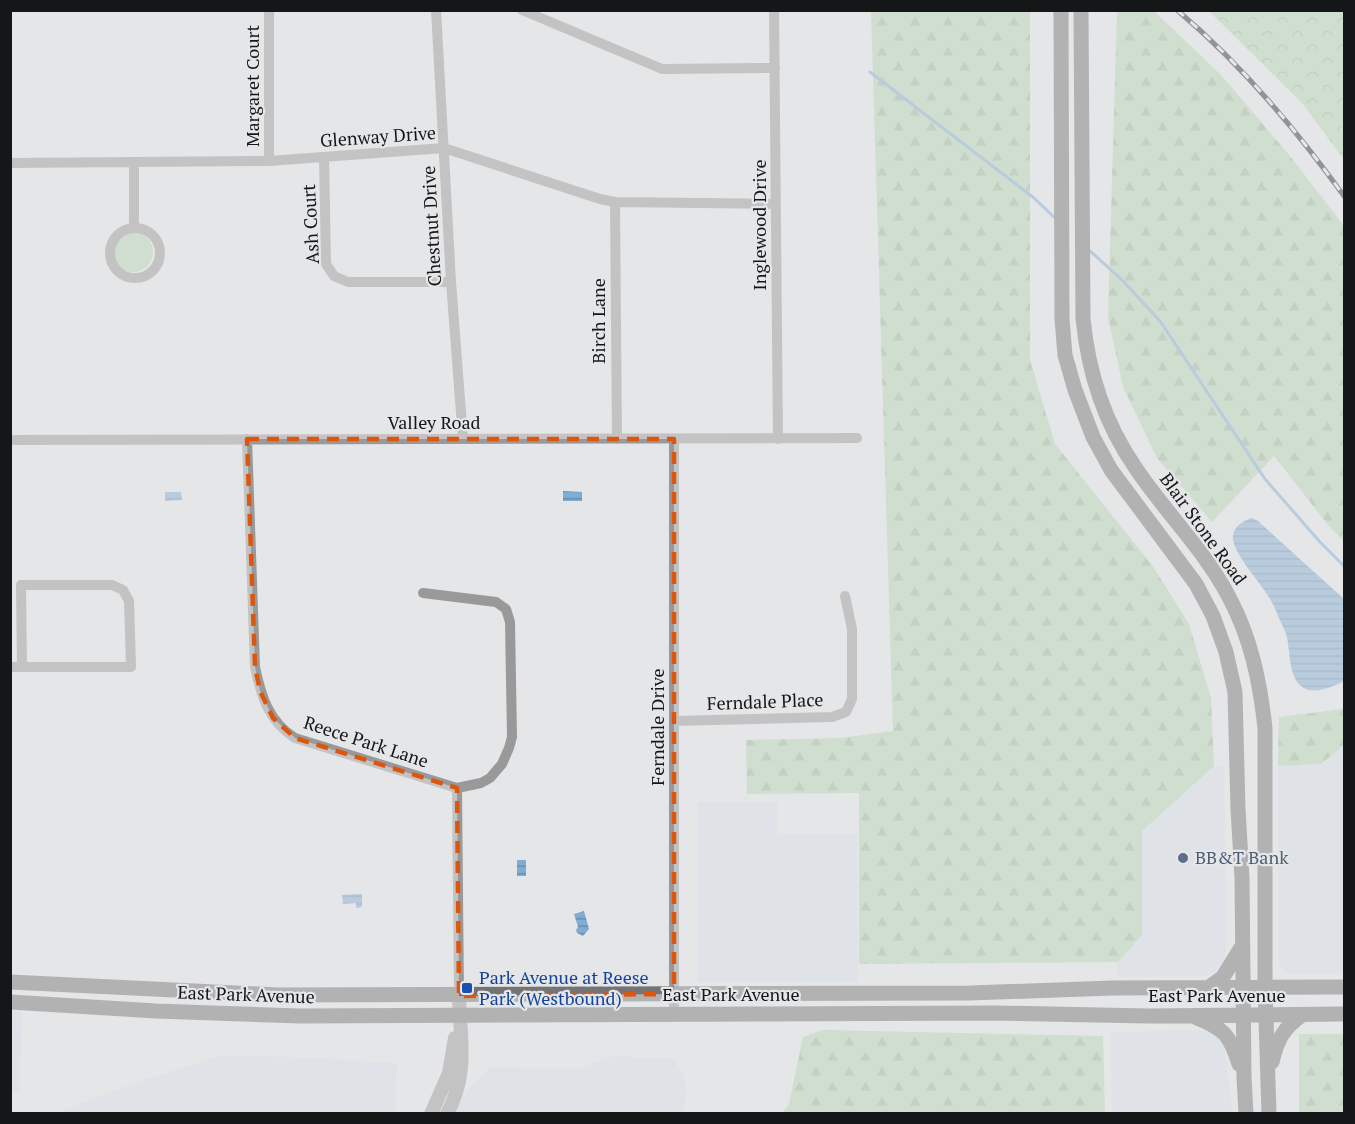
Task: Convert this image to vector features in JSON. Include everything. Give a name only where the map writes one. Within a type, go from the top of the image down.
[{"type":"main road","name":"Blair Stone Road","points":[[1061,10],[1062,319],[1065,355],[1086,422],[1111,470],[1196,584],[1214,616],[1226,652],[1235,692],[1242,878],[1246,1113]]},
{"type":"main road","name":"Blair Stone Road","points":[[1081,10],[1082,279],[1086,348],[1094,383],[1110,424],[1135,467],[1210,566],[1229,597],[1245,632],[1261,693],[1265,728],[1265,987],[1269,1113]]},
{"type":"main road","points":[[1238,791],[1265,791]]},
{"type":"main road","points":[[1208,987],[1227,973],[1243,943]]},
{"type":"main road","name":"East Park Avenue","points":[[10,982],[257,995],[459,996],[970,993],[1208,987],[1344,987]]},
{"type":"main road","name":"East Park Avenue","points":[[10,1002],[300,1016],[1344,1014]]},
{"type":"main road","points":[[1189,1015],[1216,1026],[1229,1037],[1244,1079]]},
{"type":"main road","points":[[1268,1076],[1281,1033],[1291,1022],[1302,1015]]},
{"type":"street","name":"Margaret Court","points":[[269,10],[269,161]]},
{"type":"street","name":"Chestnut Drive","points":[[436,10],[463,439]]},
{"type":"street","points":[[522,10],[662,69],[775,68]]},
{"type":"street","name":"Inglewood Drive","points":[[774,10],[778,439]]},
{"type":"street","name":"Glenway Drive","points":[[10,163],[269,161],[444,148],[615,202],[776,204]]},
{"type":"street","name":"Ash Court","points":[[324,157],[326,264],[334,276],[348,282],[452,282]]},
{"type":"street","points":[[134,162],[134,228]]},
{"type":"street","name":"Birch Lane","points":[[615,202],[617,439]]},
{"type":"street","points":[[134,228],[147,231],[154,236],[159,243],[160,252],[159,262],[154,269],[147,275],[139,277],[130,277],[118,270],[111,255],[112,244],[117,237],[123,231],[134,228]]},
{"type":"street","name":"Valley Road","points":[[10,440],[857,438]]},
{"type":"street","name":"Ferndale Drive","points":[[674,439],[674,1015]]},
{"type":"street","name":"Reece Park Lane","points":[[247,440],[255,667],[266,707],[279,726],[295,738],[457,788]]},
{"type":"street","points":[[10,667],[22,667],[131,667],[129,601],[123,590],[112,585],[21,585],[22,667]]},
{"type":"street","points":[[423,593],[496,602],[506,609],[510,622],[512,724],[509,748],[502,764],[490,778],[474,785],[457,788],[459,1015],[463,1066],[456,1098],[447,1113]]},
{"type":"street","name":"Ferndale Place","points":[[674,721],[832,717],[846,712],[852,699],[852,629],[845,596]]},
{"type":"street","points":[[431,1113],[449,1073],[459,1015]]},
{"type":"highlighted area","points":[[247,439],[674,439],[674,994],[459,996],[457,788],[295,738],[273,718],[260,691],[255,667]]},
{"type":"shaded area","points":[[1344,745],[1344,975],[1298,975],[1284,971],[1279,965],[1278,766],[1321,764]]},
{"type":"shaded area","name":"BB&T Bank","points":[[1214,766],[1224,766],[1226,954],[1222,965],[1217,971],[1205,976],[1117,977],[1118,962],[1142,935],[1142,831]]},
{"type":"shaded area","points":[[697,802],[777,802],[777,835],[857,835],[858,981],[697,982]]},
{"type":"shaded area","points":[[11,1011],[22,1012],[19,1093],[11,1093]]},
{"type":"shaded area","points":[[1210,1031],[1224,1045],[1233,1113],[1112,1113],[1111,1032]]},
{"type":"shaded area","points":[[220,1056],[298,1057],[397,1063],[395,1113],[60,1113],[137,1082]]},
{"type":"shaded area","points":[[614,1056],[673,1059],[683,1073],[686,1091],[683,1113],[455,1113],[469,1088],[490,1067],[577,1069]]},
{"type":"green space","points":[[871,11],[1030,11],[1030,360],[1055,444],[1154,568],[1189,624],[1211,698],[1214,766],[1142,831],[1142,935],[1118,962],[859,964],[859,793],[747,794],[746,740],[840,738],[893,731]]},
{"type":"green space","points":[[1117,11],[1154,11],[1221,75],[1290,156],[1344,226],[1344,541],[1329,526],[1274,456],[1212,522],[1157,458],[1123,387],[1108,317]]},
{"type":"green space","points":[[1209,11],[1344,11],[1344,160],[1303,104]]},
{"type":"green space","points":[[133,232],[147,238],[153,252],[147,266],[133,272],[119,266],[113,252],[119,238]]},
{"type":"green space","points":[[1344,709],[1344,745],[1321,764],[1278,766],[1279,717]]},
{"type":"green space","points":[[822,1030],[1103,1036],[1105,1113],[782,1113],[789,1104],[803,1037]]},
{"type":"green space","points":[[1299,1034],[1344,1034],[1344,1113],[1299,1113]]},
{"type":"water","points":[[563,491],[582,492],[582,501],[563,501]]},
{"type":"water","points":[[165,492],[181,492],[182,500],[165,501]]},
{"type":"water","points":[[1252,518],[1344,599],[1344,681],[1317,690],[1306,689],[1297,682],[1292,670],[1287,637],[1275,609],[1234,543],[1233,533],[1237,527]]},
{"type":"water","points":[[517,860],[526,860],[526,876],[517,876]]},
{"type":"water","points":[[362,894],[362,907],[356,908],[356,903],[343,904],[342,895]]},
{"type":"water","points":[[584,911],[589,929],[583,936],[577,933],[578,927],[574,914]]},
{"type":"waterway","points":[[870,72],[1034,198],[1057,220]]},
{"type":"waterway","points":[[1088,249],[1122,280],[1160,321],[1265,479],[1344,566]]},
{"type":"railway","points":[[1177,10],[1223,52],[1266,98],[1344,196]]},
{"type":"place","name":"BB&T Bank","points":[[1183,858]]},
{"type":"place","name":"Park Avenue at Reese Park (Westbound)","points":[[467,988]]}]
